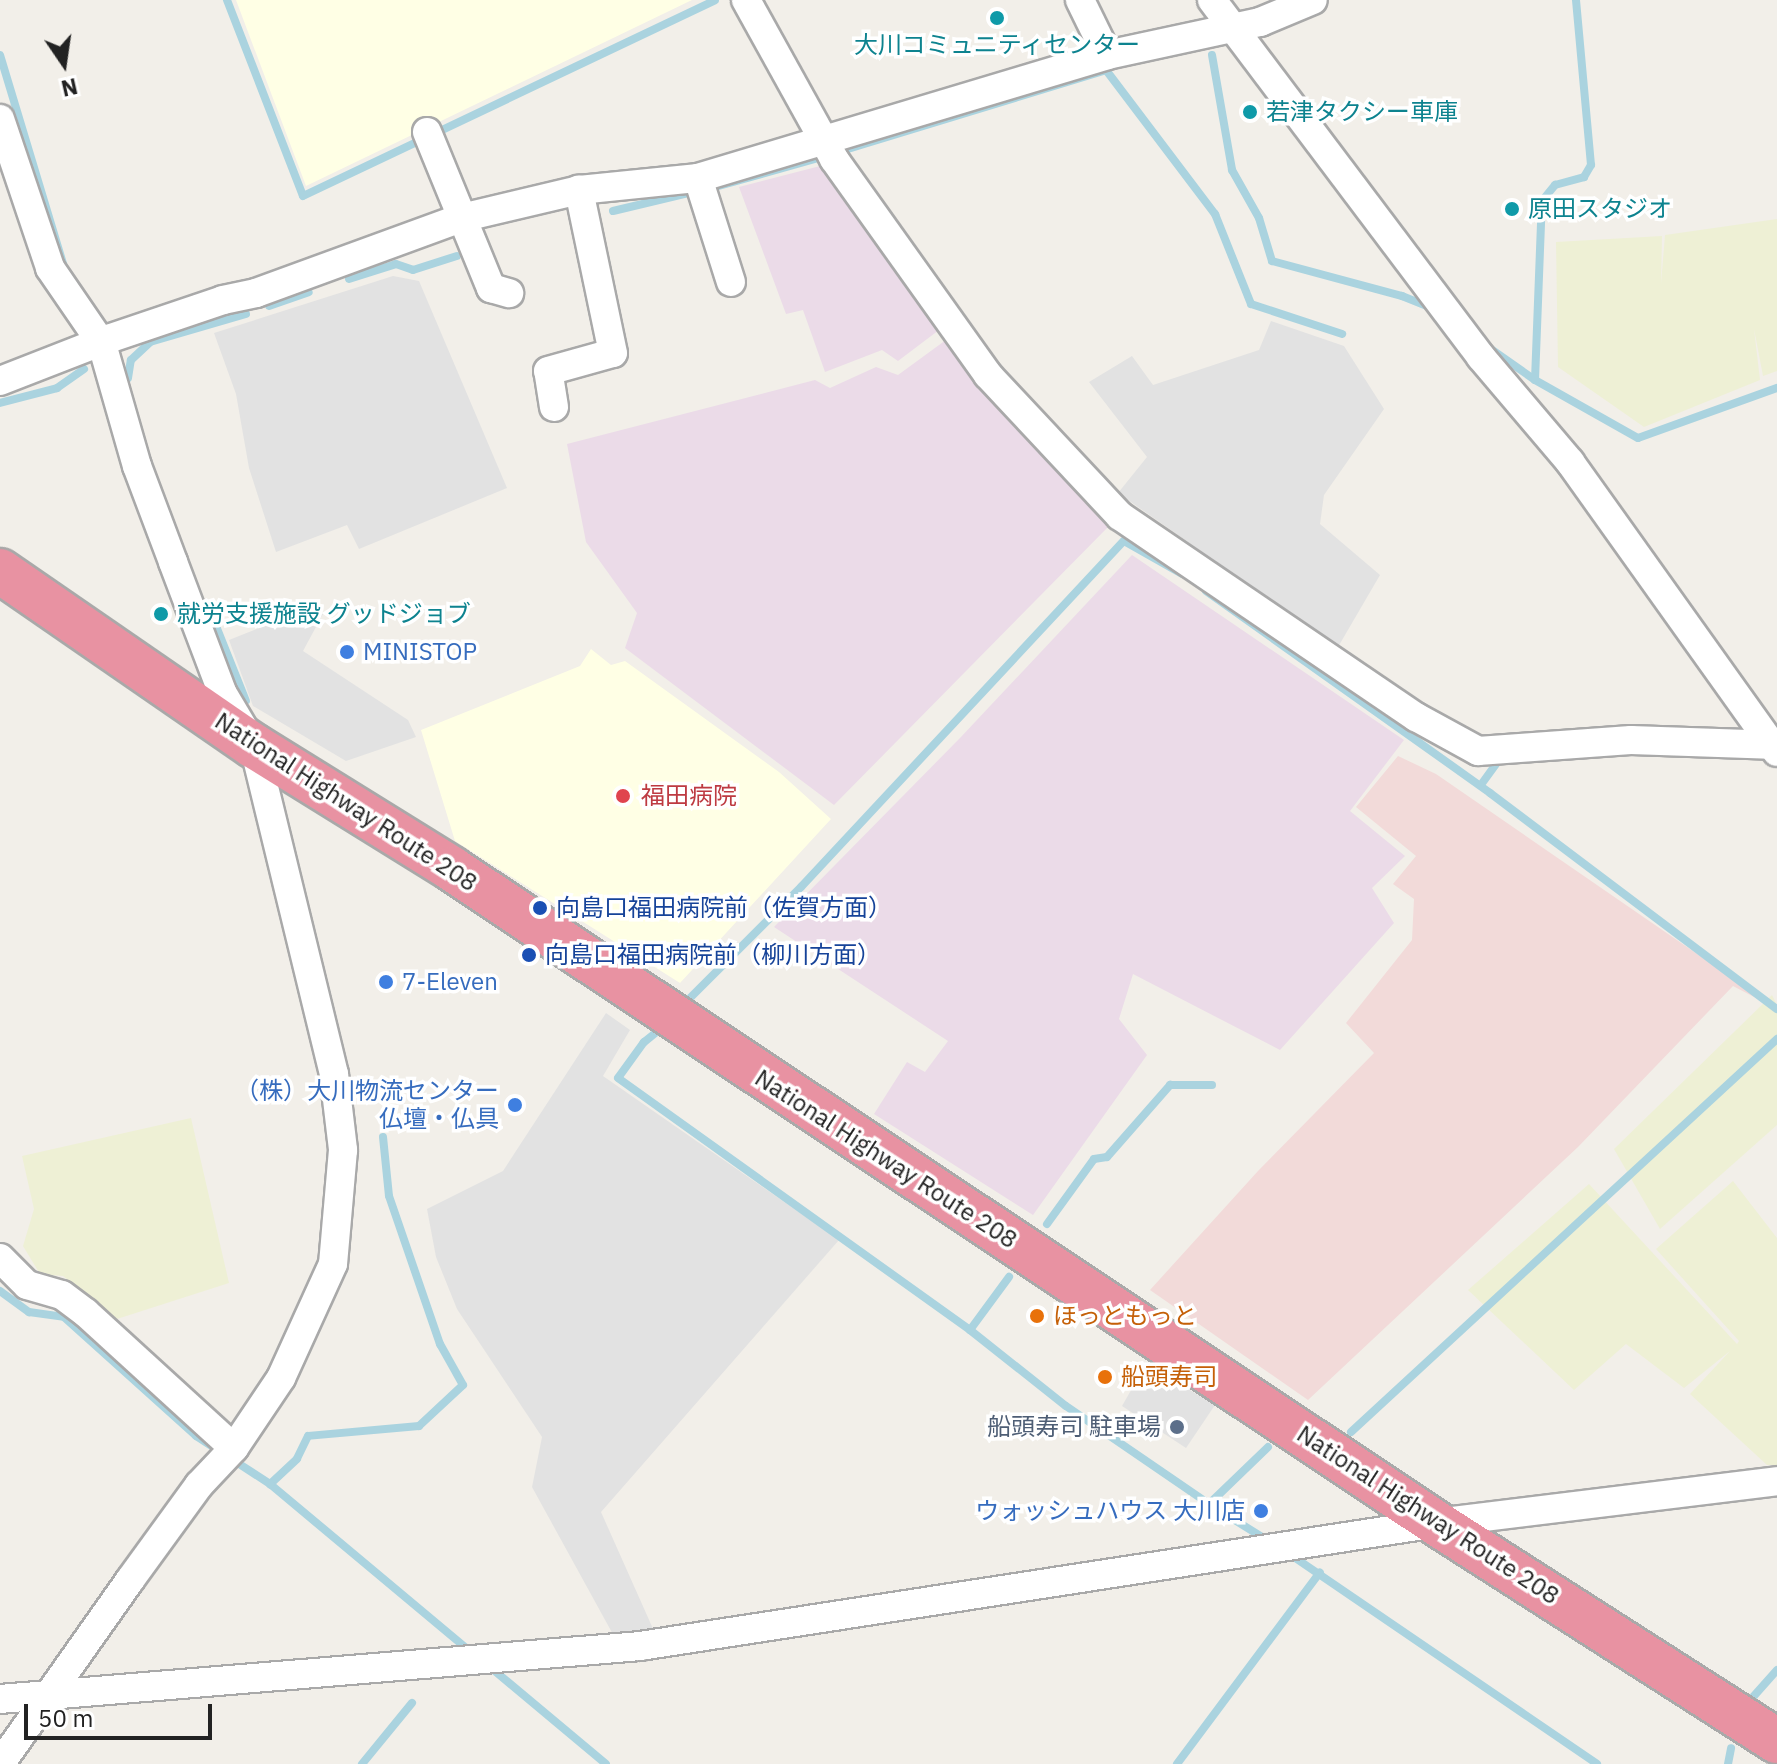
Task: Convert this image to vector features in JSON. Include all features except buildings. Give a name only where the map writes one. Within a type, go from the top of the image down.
[{"type":"highway","name":"National Highway Route 208","points":[[0,571],[254,746],[452,869],[1436,1523],[1777,1741]]},
{"type":"street","points":[[746,0],[829,151],[988,375],[1120,516],[1416,717],[1478,751],[1631,740],[1775,747]]},
{"type":"street","points":[[1080,0],[1107,55]]},
{"type":"street","points":[[1212,0],[1481,357],[1570,462],[1775,747]]},
{"type":"street","points":[[0,381],[461,218],[579,190],[701,190],[829,151],[1107,55],[1233,29],[1313,0]]},
{"type":"street","points":[[0,119],[50,268],[102,344],[137,466],[173,562],[223,694],[254,746],[334,1074],[343,1150],[333,1264],[288,1366],[228,1455],[199,1485],[0,1764]]},
{"type":"street","points":[[430,139],[491,288],[509,293]]},
{"type":"street","points":[[554,407],[548,371],[613,353],[579,190]]},
{"type":"street","points":[[701,190],[731,282]]},
{"type":"street","points":[[0,1258],[27,1285],[62,1295],[86,1313],[228,1455]]},
{"type":"street","points":[[0,1699],[632,1647],[1436,1523],[1777,1481]]},
{"type":"shaded area","points":[[236,0],[692,0],[306,186]]},
{"type":"shaded area","points":[[824,165],[939,330],[898,361],[882,350],[825,372],[803,310],[786,314],[739,187]]},
{"type":"shaded area","points":[[1777,219],[1777,371],[1763,376],[1754,329],[1760,380],[1644,427],[1558,367],[1556,242],[1662,236],[1661,284],[1665,235]]},
{"type":"shaded area","points":[[393,276],[419,281],[507,488],[359,549],[347,525],[276,552],[249,468],[236,394],[214,333]]},
{"type":"shaded area","points":[[1271,321],[1344,346],[1384,409],[1324,495],[1320,524],[1380,575],[1338,647],[1118,493],[1147,457],[1089,382],[1132,356],[1153,385],[1259,350]]},
{"type":"shaded area","points":[[950,337],[1110,525],[834,805],[625,648],[637,613],[586,542],[567,444],[815,380],[830,388],[876,367],[898,375]]},
{"type":"shaded area","points":[[1132,555],[1404,740],[1350,811],[1405,856],[1372,888],[1394,923],[1280,1050],[1133,974],[1119,1019],[1147,1055],[1033,1215],[874,1114],[907,1062],[925,1072],[948,1041],[774,927],[960,738]]},
{"type":"shaded area","points":[[312,607],[323,614],[303,651],[408,720],[416,737],[346,761],[253,706],[229,640]]},
{"type":"shaded area","name":"福田病院","points":[[591,649],[611,665],[625,661],[779,772],[831,819],[680,983],[455,841],[421,730],[580,666]]},
{"type":"shaded area","points":[[1398,756],[1436,774],[1777,1009],[1733,986],[1578,1147],[1308,1400],[1150,1290],[1258,1171],[1374,1053],[1346,1023],[1412,940],[1414,899],[1393,884],[1416,856],[1356,807]]},
{"type":"shaded area","points":[[1772,995],[1777,1005],[1777,1125],[1660,1229],[1614,1149]]},
{"type":"shaded area","points":[[606,1013],[630,1030],[603,1076],[839,1240],[601,1512],[654,1631],[615,1638],[532,1487],[542,1437],[457,1309],[436,1257],[427,1209],[503,1171]]},
{"type":"shaded area","points":[[191,1118],[229,1283],[117,1319],[63,1276],[40,1274],[23,1246],[34,1209],[22,1156]]},
{"type":"shaded area","points":[[1733,1181],[1777,1238],[1777,1465],[1767,1465],[1690,1394],[1730,1351],[1684,1388],[1626,1344],[1574,1390],[1468,1290],[1589,1184],[1737,1344],[1739,1341],[1656,1249]]},
{"type":"shaded area","name":"船頭寿司 駐車場","points":[[1146,1364],[1215,1405],[1186,1448],[1122,1406]]},
{"type":"waterway","points":[[227,0],[303,196],[715,0]]},
{"type":"waterway","points":[[1535,380],[1542,201],[1555,185],[1584,177],[1591,165],[1576,0]]},
{"type":"waterway","points":[[0,55],[63,264]]},
{"type":"waterway","points":[[1212,55],[1232,170],[1259,218],[1272,261],[1402,296],[1434,309]]},
{"type":"waterway","points":[[838,152],[1106,70],[1215,214],[1251,304],[1342,334]]},
{"type":"waterway","points":[[715,187],[825,156]]},
{"type":"waterway","points":[[613,211],[697,191]]},
{"type":"waterway","points":[[349,279],[396,264],[413,270],[457,256]]},
{"type":"waterway","points":[[269,306],[309,292]]},
{"type":"waterway","points":[[128,378],[131,360],[150,342],[246,314]]},
{"type":"waterway","points":[[1488,347],[1535,380],[1638,438],[1777,388]]},
{"type":"waterway","points":[[0,403],[57,388],[84,369]]},
{"type":"waterway","points":[[681,1007],[801,887],[1124,541],[1182,574]]},
{"type":"waterway","points":[[1206,591],[1490,793],[1777,1009]]},
{"type":"waterway","points":[[208,606],[246,701]]},
{"type":"waterway","points":[[1483,782],[1496,764]]},
{"type":"waterway","points":[[664,1026],[644,1042],[618,1078],[970,1330],[1066,1406],[1209,1504],[1268,1447]]},
{"type":"waterway","points":[[1351,1432],[1777,1039]]},
{"type":"waterway","points":[[1047,1224],[1094,1159],[1107,1157],[1170,1085],[1212,1085]]},
{"type":"waterway","points":[[383,1137],[389,1196],[440,1344],[463,1385],[419,1426],[308,1436],[297,1459],[270,1484],[473,1654]]},
{"type":"waterway","points":[[970,1330],[1009,1277]]},
{"type":"waterway","points":[[0,1291],[29,1312],[64,1317],[196,1436],[219,1451]]},
{"type":"waterway","points":[[230,1458],[270,1484]]},
{"type":"waterway","points":[[1209,1504],[1270,1542]]},
{"type":"waterway","points":[[1288,1553],[1597,1764]]},
{"type":"waterway","points":[[1177,1764],[1320,1572]]},
{"type":"waterway","points":[[490,1667],[606,1764]]},
{"type":"waterway","points":[[1745,1706],[1777,1670]]},
{"type":"waterway","points":[[362,1764],[412,1703]]},
{"type":"waterway","points":[[1728,1764],[1731,1748]]},
{"type":"place","name":"大川コミュニティセンター","points":[[997,18]]},
{"type":"place","name":"若津タクシー車庫","points":[[1250,112]]},
{"type":"place","name":"原田スタジオ","points":[[1512,209]]},
{"type":"place","name":"就労支援施設 グッドジョブ","points":[[161,614]]},
{"type":"place","name":"MINISTOP","points":[[347,652]]},
{"type":"place","name":"福田病院","points":[[623,796]]},
{"type":"place","name":"向島口福田病院前（佐賀方面）","points":[[540,908]]},
{"type":"place","name":"向島口福田病院前（柳川方面）","points":[[529,955]]},
{"type":"place","name":"7-Eleven","points":[[386,982]]},
{"type":"place","name":"（株）大川物流センター 仏壇・仏具","points":[[515,1105]]},
{"type":"place","name":"ほっともっと","points":[[1037,1316]]},
{"type":"place","name":"船頭寿司","points":[[1105,1377]]},
{"type":"place","name":"船頭寿司 駐車場","points":[[1177,1427]]},
{"type":"place","name":"ウォッシュハウス 大川店","points":[[1261,1511]]}]
